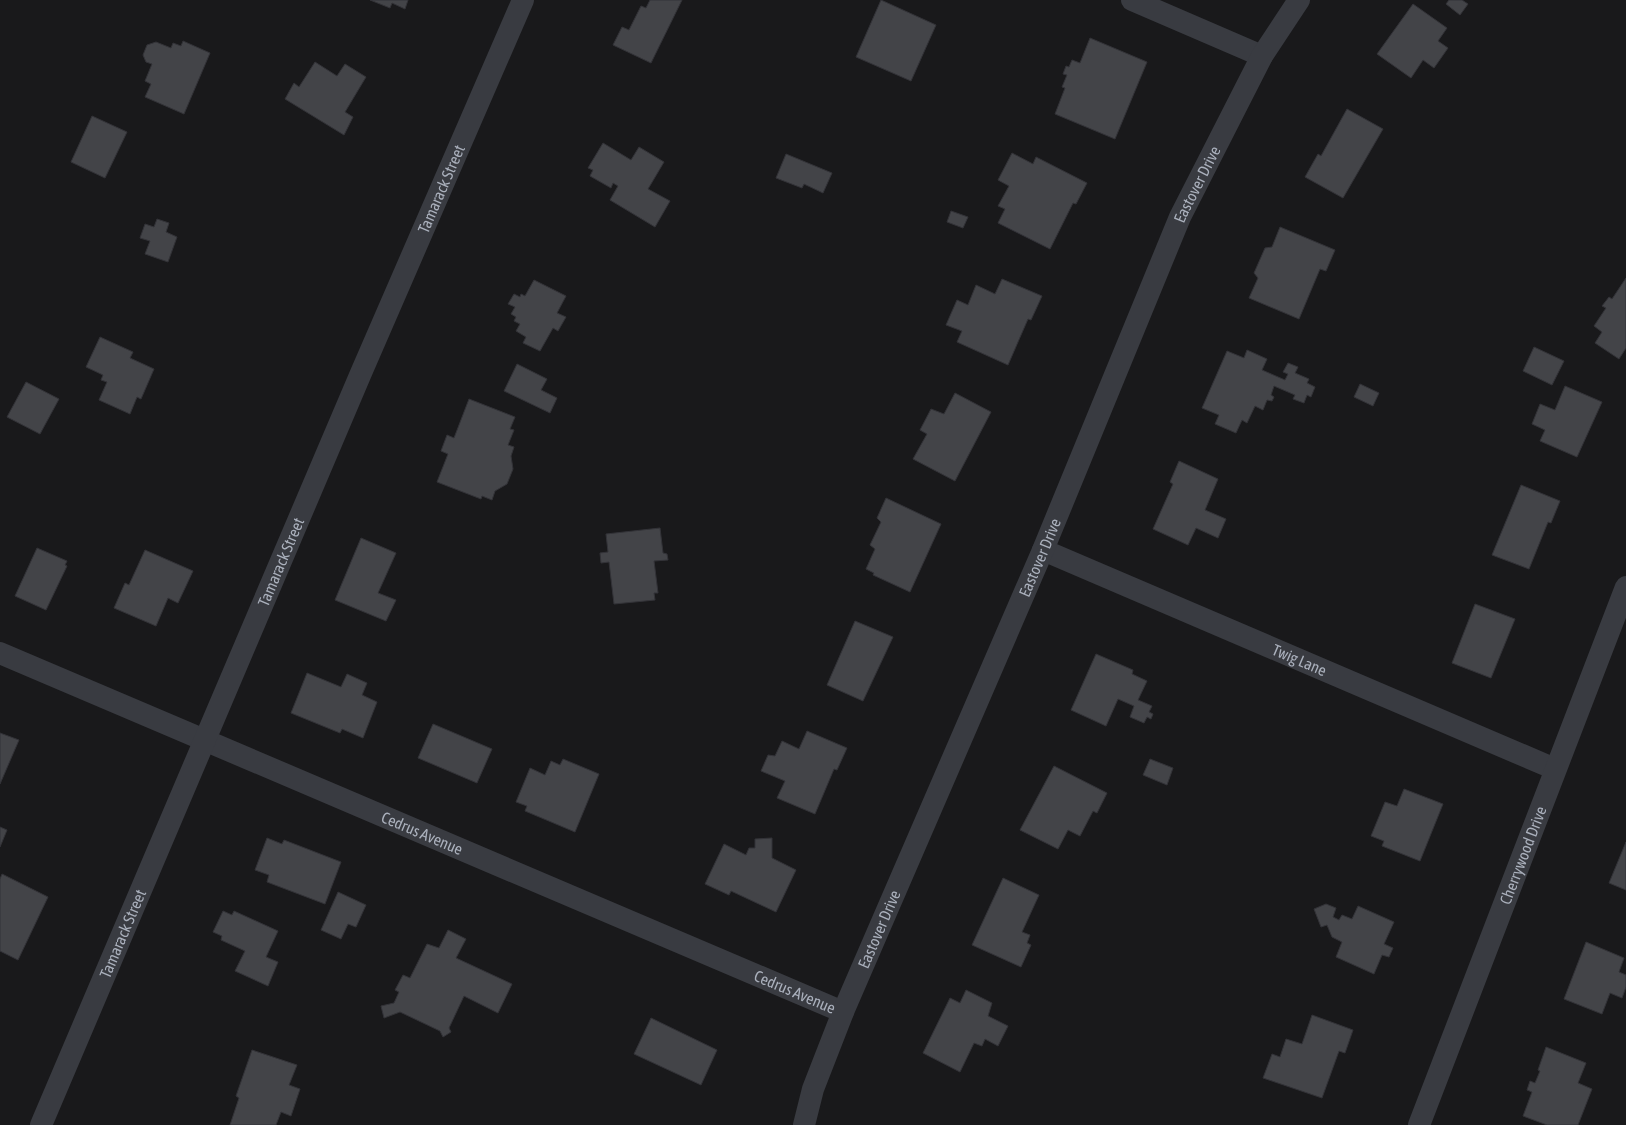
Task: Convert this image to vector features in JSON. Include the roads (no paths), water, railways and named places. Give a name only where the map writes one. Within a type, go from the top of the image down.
[{"type":"street","name":"Tamarack Street","points":[[42,1125],[523,0]]},
{"type":"street","points":[[1132,0],[1262,56]]},
{"type":"street","name":"Eastover Drive","points":[[804,1125],[814,1089],[843,1012],[1043,550],[1180,217],[1262,56],[1299,0]]},
{"type":"street","name":"Twig Lane","points":[[1043,550],[1555,769]]},
{"type":"street","name":"Cherrywood Drive","points":[[1419,1125],[1626,587]]},
{"type":"street","name":"Cedrus Avenue","points":[[0,653],[843,1012]]}]
